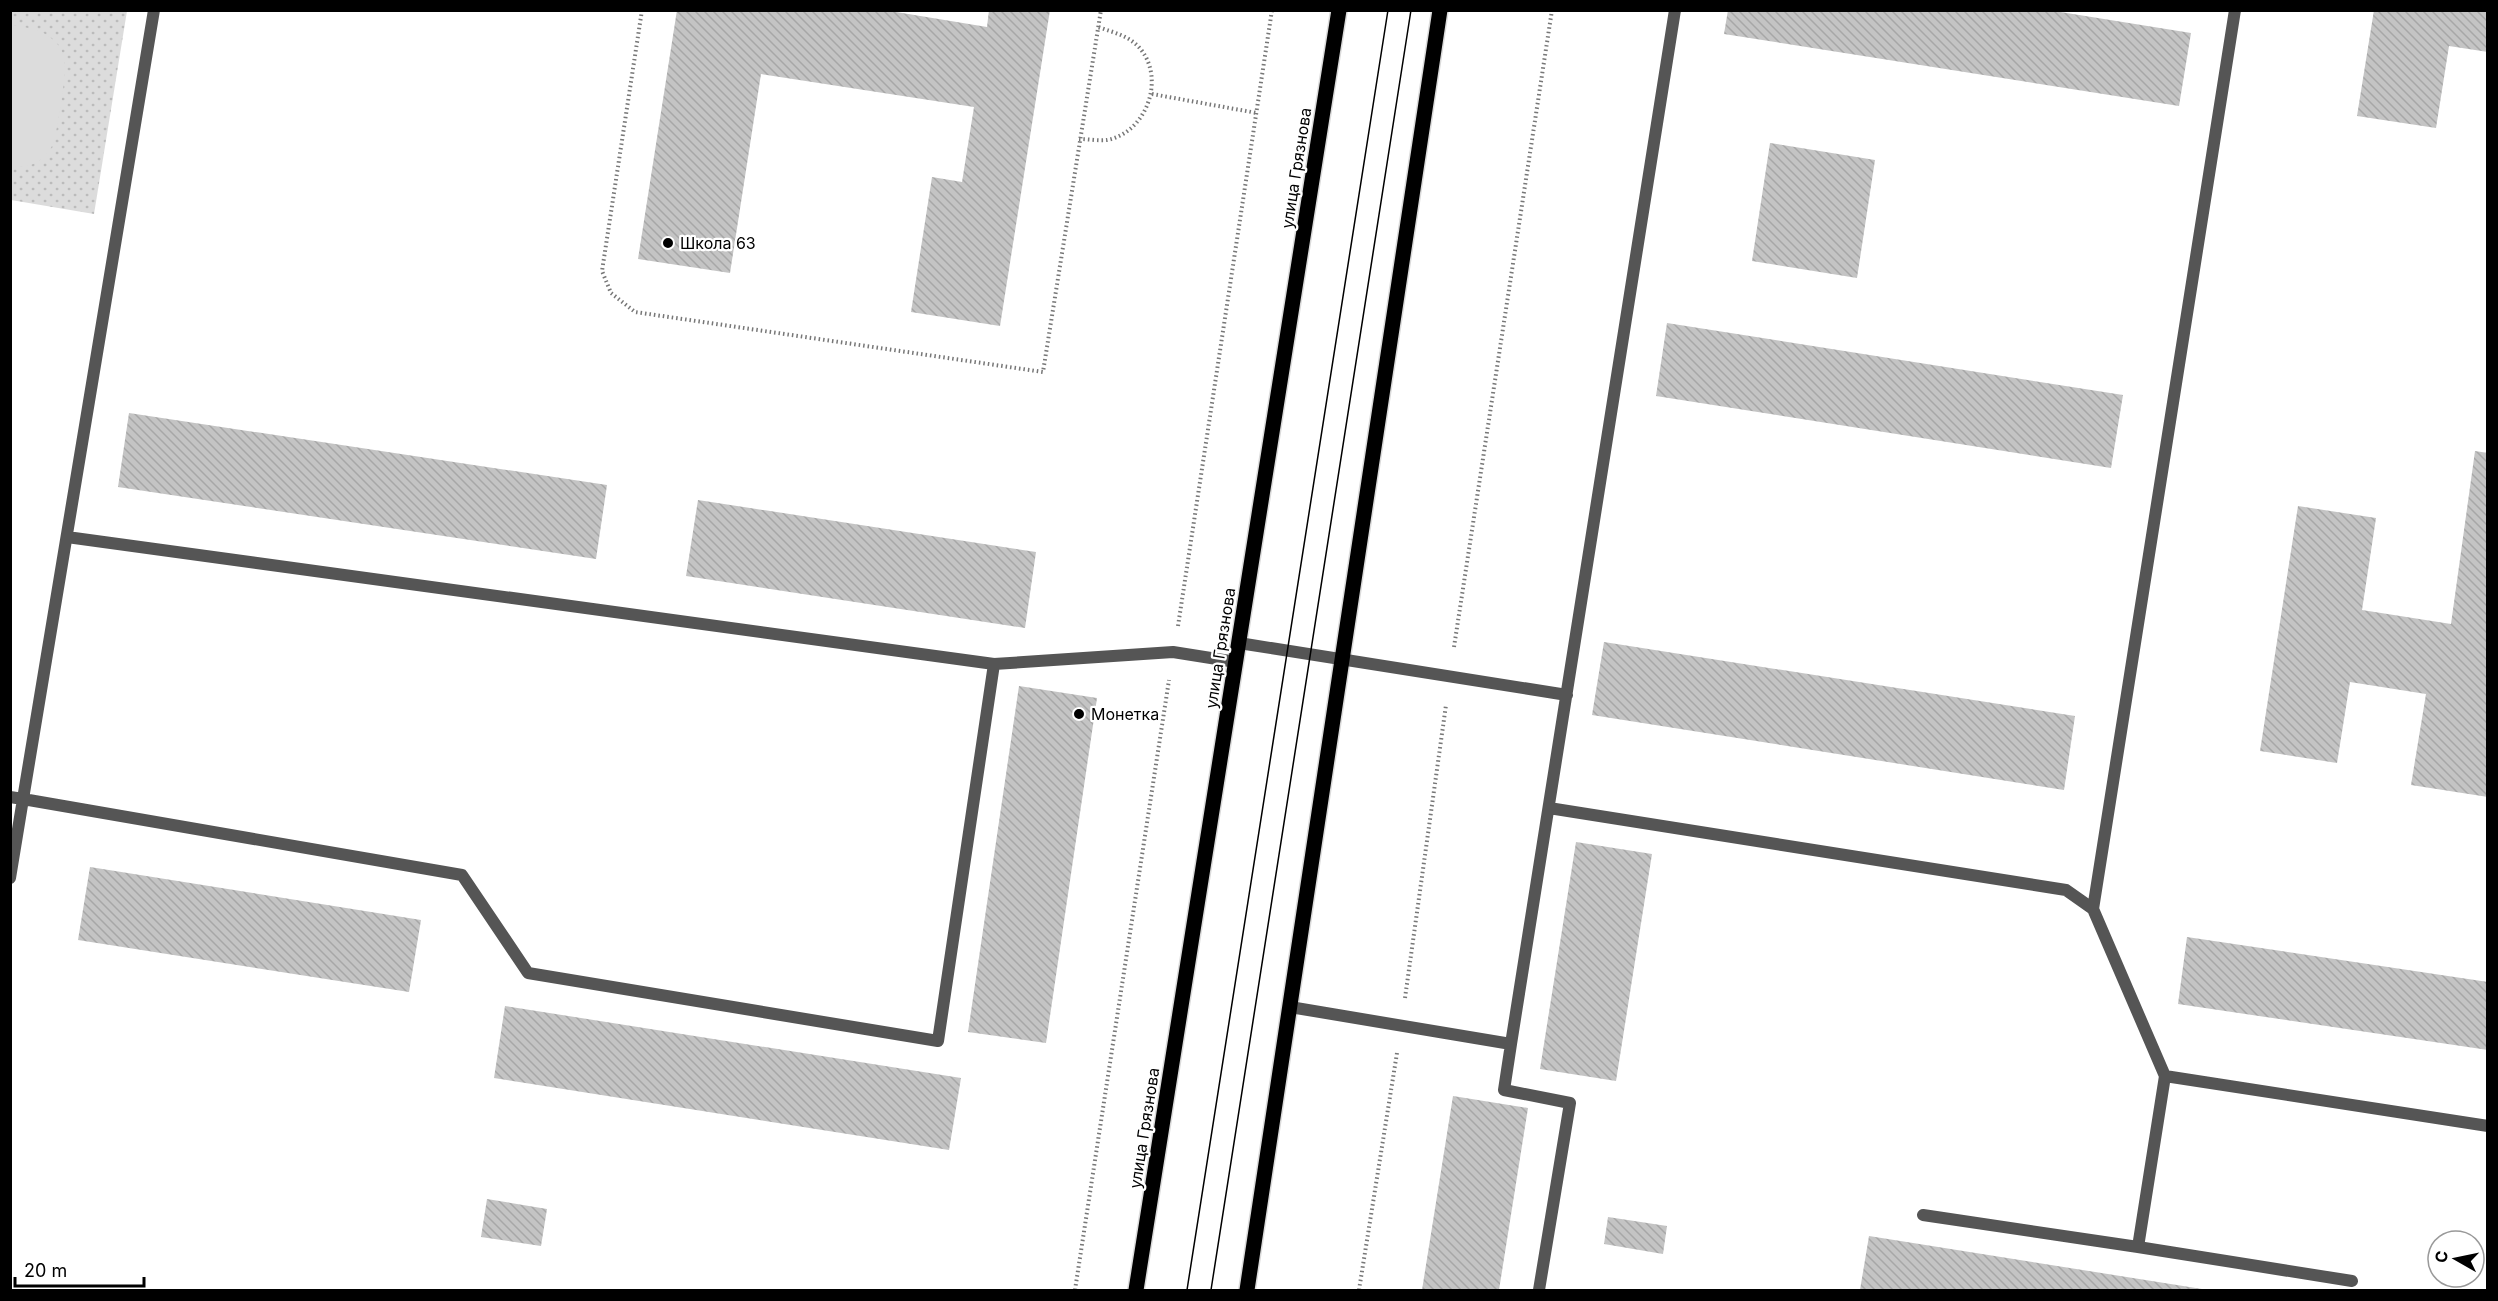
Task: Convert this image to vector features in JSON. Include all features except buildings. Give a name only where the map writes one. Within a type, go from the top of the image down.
[{"type":"main road","name":"улица Грязнова","points":[[1136,1290],[1339,10]]},
{"type":"main road","points":[[1247,1290],[1440,10]]},
{"type":"lane","points":[[10,878],[17,798],[67,537],[154,10]]},
{"type":"lane","points":[[1539,1290],[1570,1103],[1504,1090],[1675,10]]},
{"type":"lane","points":[[2093,909],[2235,10]]},
{"type":"lane","points":[[67,537],[994,664],[1173,652],[1236,662]]},
{"type":"lane","points":[[1239,643],[1567,695]]},
{"type":"lane","points":[[17,798],[462,875],[528,973],[938,1041],[994,664]]},
{"type":"lane","points":[[1549,808],[2066,890],[2093,909],[2165,1076],[2138,1247]]},
{"type":"lane","points":[[1290,1007],[1511,1044]]},
{"type":"lane","points":[[2165,1076],[2487,1126]]},
{"type":"lane","points":[[1923,1215],[2352,1281]]},
{"type":"path","points":[[642,10],[602,271],[611,293],[634,312],[1043,372],[1101,10]]},
{"type":"path","points":[[1080,139],[1108,140],[1128,131],[1143,115],[1152,94],[1151,72],[1143,52],[1126,36],[1098,27]]},
{"type":"path","points":[[1152,94],[1257,113]]},
{"type":"shaded area","points":[[10,11],[127,11],[94,214],[11,200]]},
{"type":"shaded area","points":[[11,25],[49,36],[60,48],[65,66],[64,84],[52,146],[40,160],[18,167],[11,166]]},
{"type":"tram line","points":[[1187,1290],[1388,10]]},
{"type":"tram line","points":[[1211,1290],[1411,10]]},
{"type":"place","name":"Школа 63","points":[[668,243]]},
{"type":"place","name":"Монетка","points":[[1079,714]]}]
